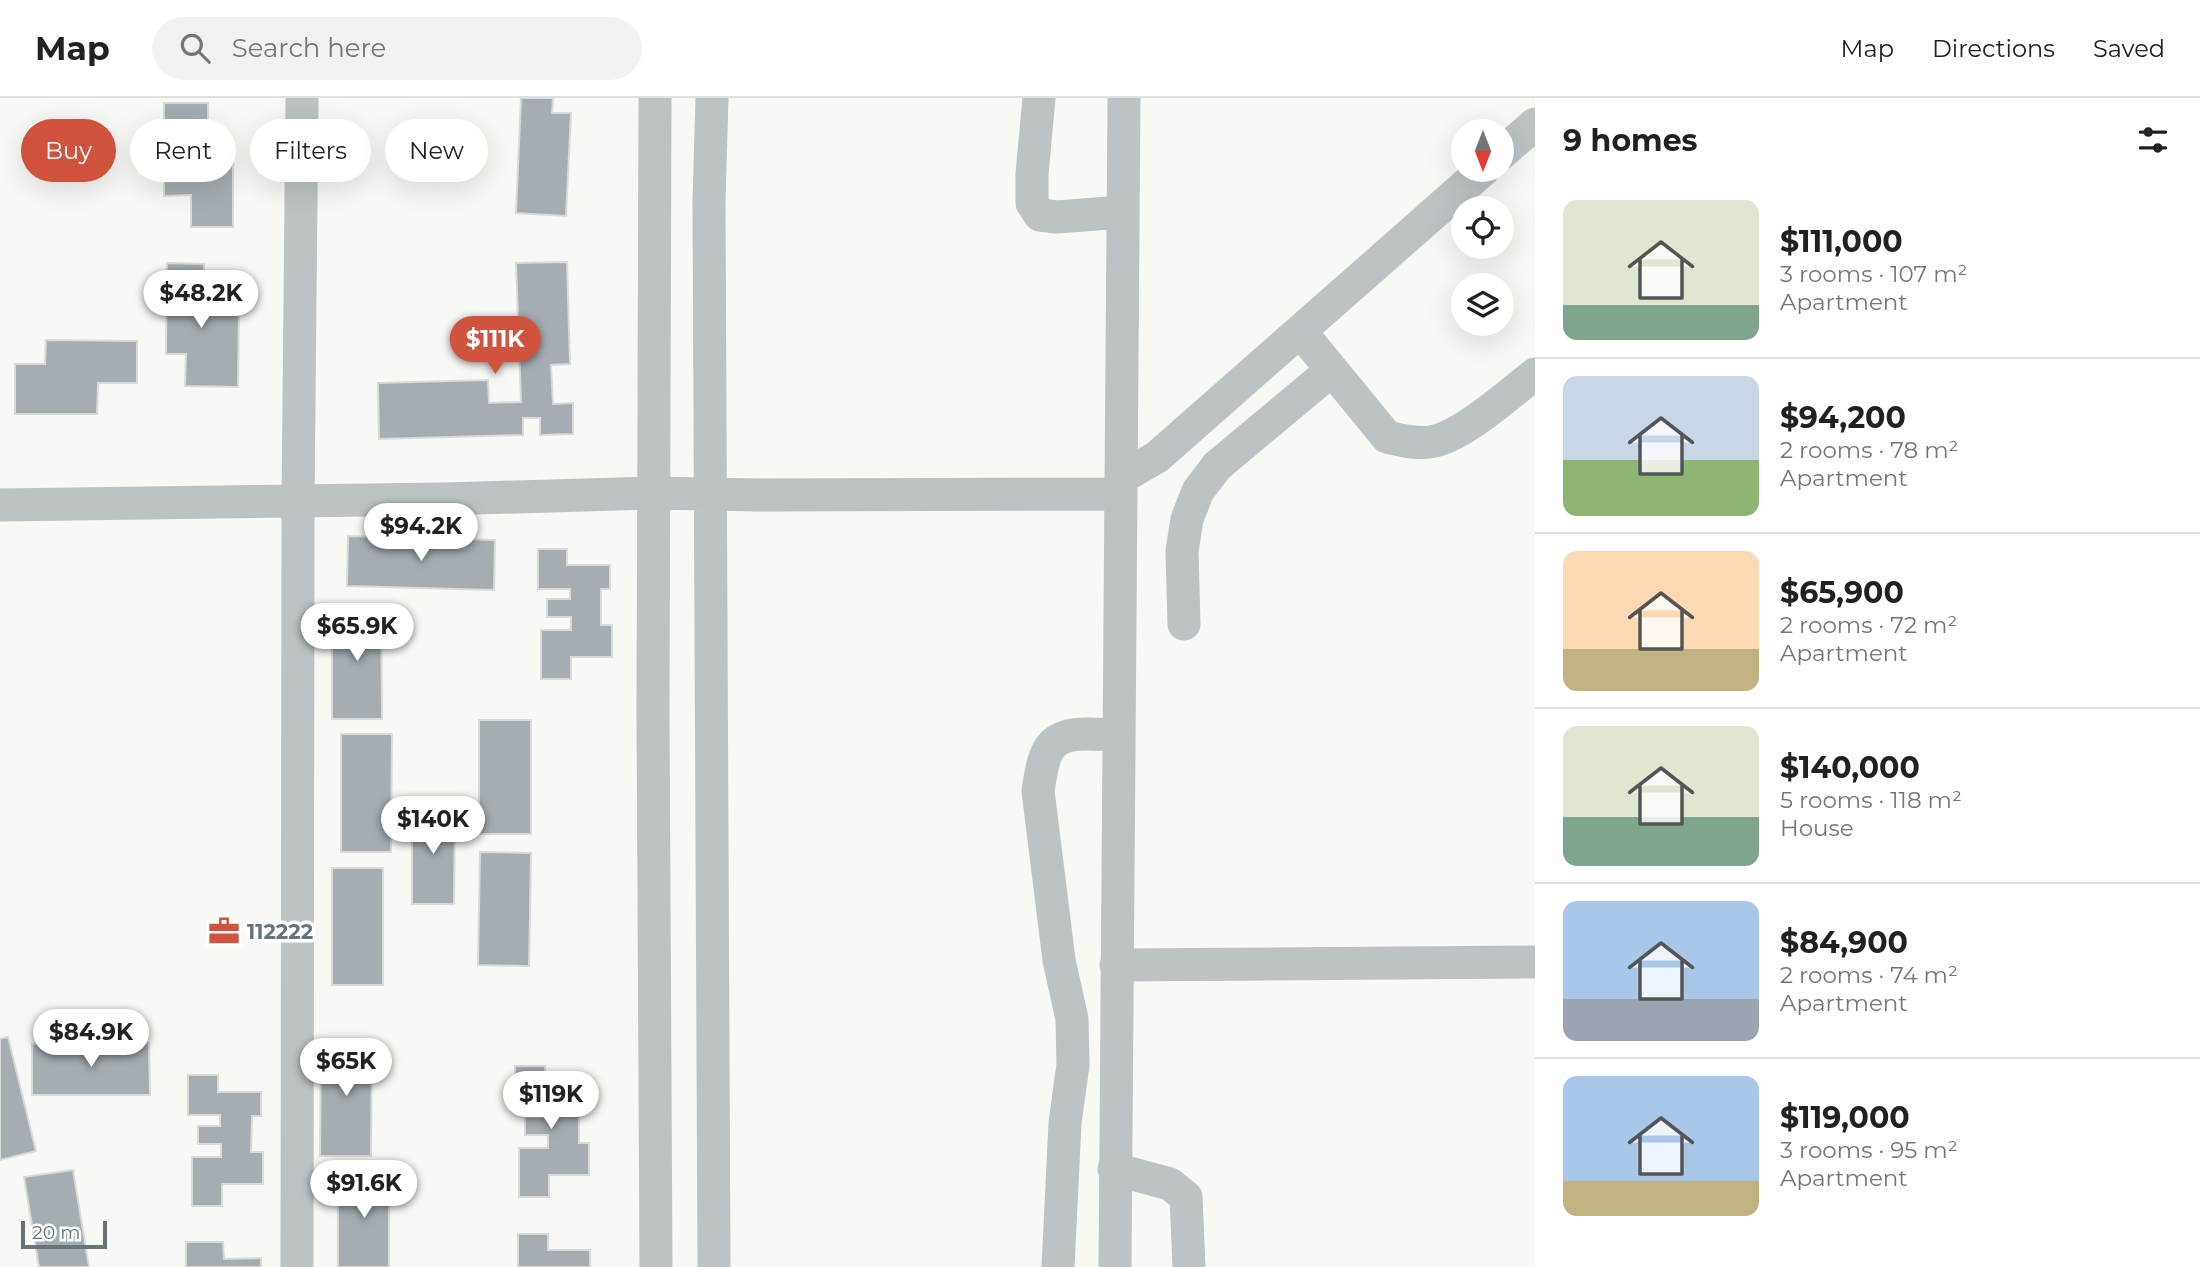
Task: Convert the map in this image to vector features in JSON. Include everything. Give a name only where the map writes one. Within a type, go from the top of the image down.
[{"type":"street","points":[[297,1267],[298,501],[302,98]]},
{"type":"street","points":[[655,98],[653,493],[656,1267]]},
{"type":"street","points":[[712,98],[709,201],[714,1267]]},
{"type":"street","points":[[1039,98],[1032,203],[1040,215],[1056,218],[1122,212]]},
{"type":"street","points":[[1115,1267],[1124,98]]},
{"type":"street","points":[[1514,142],[1535,124]]},
{"type":"street","points":[[0,505],[653,493],[758,495],[1121,486],[1469,182]]},
{"type":"street","points":[[1300,331],[1387,437],[1408,442],[1431,442],[1456,433],[1535,374]]},
{"type":"street","points":[[1184,624],[1182,551],[1187,519],[1198,491],[1217,466],[1332,369]]},
{"type":"street","points":[[1058,1267],[1065,1124],[1073,1065],[1072,1019],[1059,960],[1038,792],[1043,764],[1053,744],[1071,735],[1118,735]]},
{"type":"street","points":[[1116,965],[1535,962]]},
{"type":"street","points":[[1114,1169],[1170,1184],[1186,1197],[1189,1267]]},
{"type":"building","points":[[521,98],[553,98],[552,113],[571,113],[566,216],[516,213]]},
{"type":"building","points":[[164,103],[208,103],[208,119],[164,119]]},
{"type":"building","points":[[164,182],[233,182],[233,227],[191,227],[191,195],[164,196]]},
{"type":"building","points":[[567,262],[570,364],[551,365],[553,404],[573,403],[573,434],[540,435],[540,418],[523,418],[523,435],[379,439],[378,383],[488,380],[489,403],[521,402],[516,263]]},
{"type":"building","points":[[167,263],[204,264],[204,305],[239,306],[238,387],[185,386],[186,354],[166,354]]},
{"type":"building","points":[[46,340],[137,341],[137,383],[98,383],[97,414],[15,414],[15,364],[45,364]]},
{"type":"building","points":[[348,536],[495,540],[494,590],[347,586]]},
{"type":"building","points":[[538,549],[567,549],[567,565],[610,565],[610,589],[601,589],[601,625],[612,625],[612,657],[571,657],[571,679],[541,679],[541,630],[571,630],[571,617],[547,617],[547,599],[570,599],[570,589],[538,589]]},
{"type":"building","points":[[332,606],[381,606],[382,719],[332,719]]},
{"type":"building","points":[[479,720],[531,720],[531,834],[479,834]]},
{"type":"building","points":[[341,734],[392,734],[391,852],[341,852]]},
{"type":"building","points":[[412,807],[455,808],[454,904],[412,904]]},
{"type":"building","points":[[480,852],[531,853],[529,966],[478,965]]},
{"type":"building","points":[[332,868],[383,868],[383,985],[332,985]]},
{"type":"building","points":[[8,1037],[36,1151],[0,1160],[0,1039]]},
{"type":"building","points":[[321,1041],[372,1041],[371,1156],[320,1156]]},
{"type":"building","points":[[149,1043],[150,1095],[32,1095],[32,1044]]},
{"type":"building","points":[[515,1066],[545,1066],[545,1083],[588,1083],[588,1107],[579,1107],[579,1143],[589,1143],[589,1175],[549,1175],[549,1197],[519,1197],[519,1148],[548,1148],[548,1135],[525,1135],[525,1117],[547,1117],[547,1106],[515,1106]]},
{"type":"building","points":[[188,1075],[218,1075],[218,1092],[261,1092],[261,1116],[252,1116],[251,1152],[263,1152],[263,1184],[222,1184],[222,1206],[192,1206],[192,1157],[221,1157],[221,1144],[198,1144],[198,1126],[220,1126],[220,1115],[188,1115]]},
{"type":"building","points":[[73,1170],[89,1267],[39,1267],[24,1177]]},
{"type":"building","points":[[338,1173],[389,1173],[389,1267],[338,1267]]},
{"type":"building","points":[[518,1234],[548,1234],[548,1250],[590,1250],[590,1267],[518,1267]]},
{"type":"building","points":[[186,1242],[223,1242],[224,1259],[261,1258],[261,1267],[186,1267]]},
{"type":"place","name":"112222","points":[[224,931]]}]
